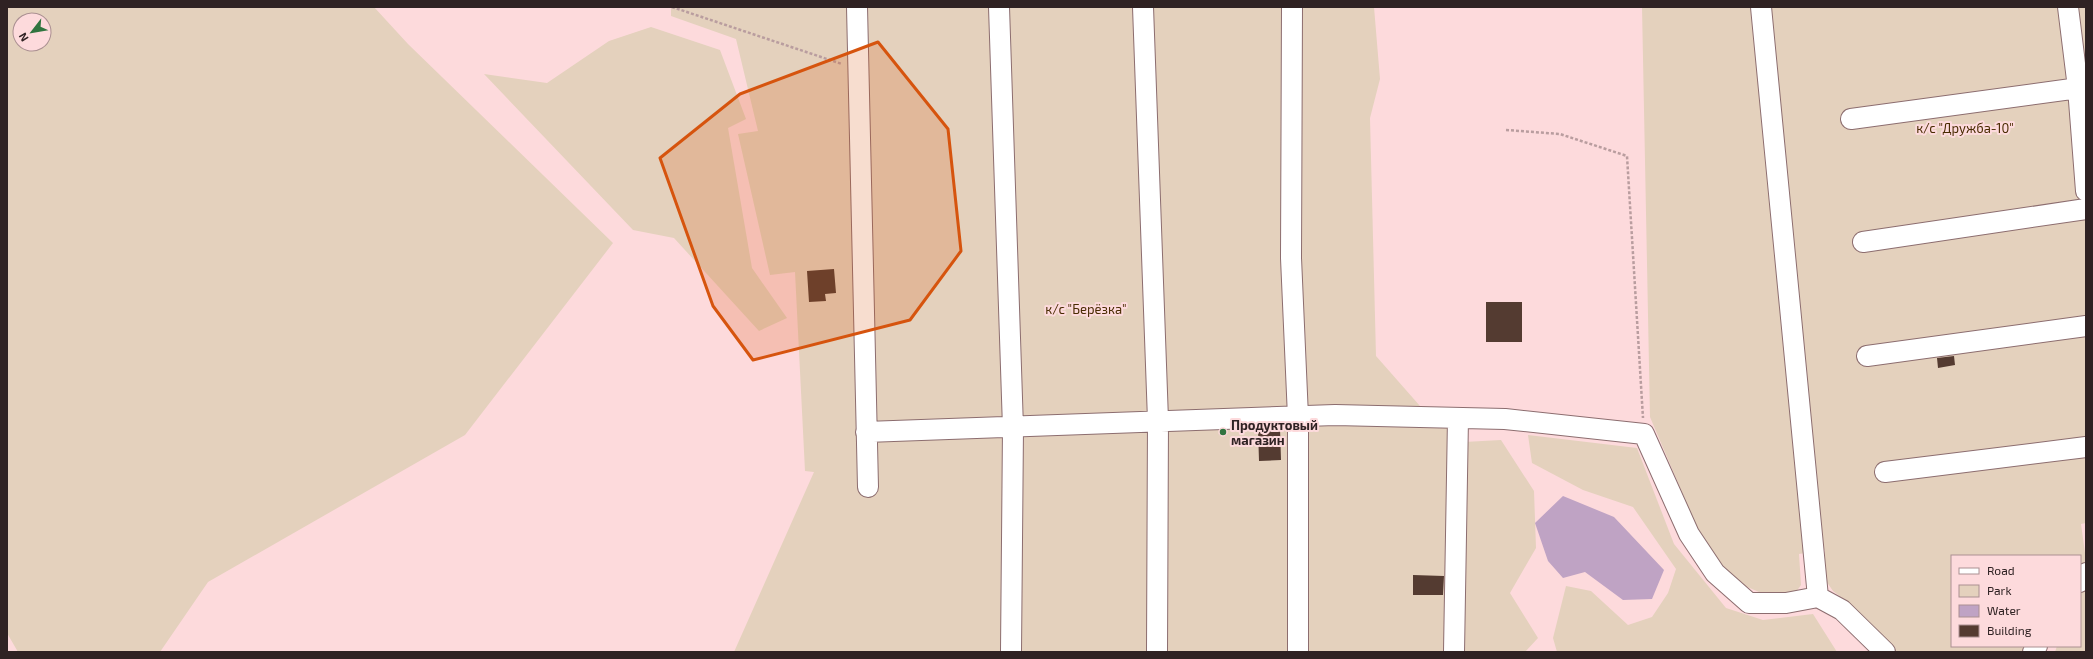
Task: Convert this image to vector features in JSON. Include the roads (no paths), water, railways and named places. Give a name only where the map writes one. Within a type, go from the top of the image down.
[{"type":"street","points":[[857,7],[868,487]]},
{"type":"street","points":[[999,7],[1013,428],[1011,652]]},
{"type":"street","points":[[1144,7],[1158,420],[1157,652]]},
{"type":"street","points":[[1292,7],[1291,258],[1298,417],[1298,652]]},
{"type":"street","points":[[1761,7],[1818,597]]},
{"type":"street","points":[[2068,7],[2082,88],[2086,191]]},
{"type":"street","points":[[1851,119],[2082,88]]},
{"type":"street","points":[[1863,242],[2086,209]]},
{"type":"street","points":[[1867,356],[2086,326]]},
{"type":"street","points":[[866,432],[1013,428],[1158,420],[1335,415],[1504,419],[1644,434],[1689,534],[1715,572],[1749,603],[1786,603],[1818,597],[1842,610],[1885,652]]},
{"type":"street","points":[[1454,652],[1462,419]]},
{"type":"street","points":[[1885,472],[2086,448]]},
{"type":"water","points":[[1563,496],[1614,517],[1664,570],[1652,599],[1623,600],[1585,572],[1563,578],[1548,561],[1535,523]]},
{"type":"place","name":"Продуктовый магазин","points":[[1223,432]]},
{"type":"park label","name":"к/с \"Дружба-10\"","points":[[1965,128]]},
{"type":"park label","name":"к/с \"Берёзка\"","points":[[1086,309]]}]
